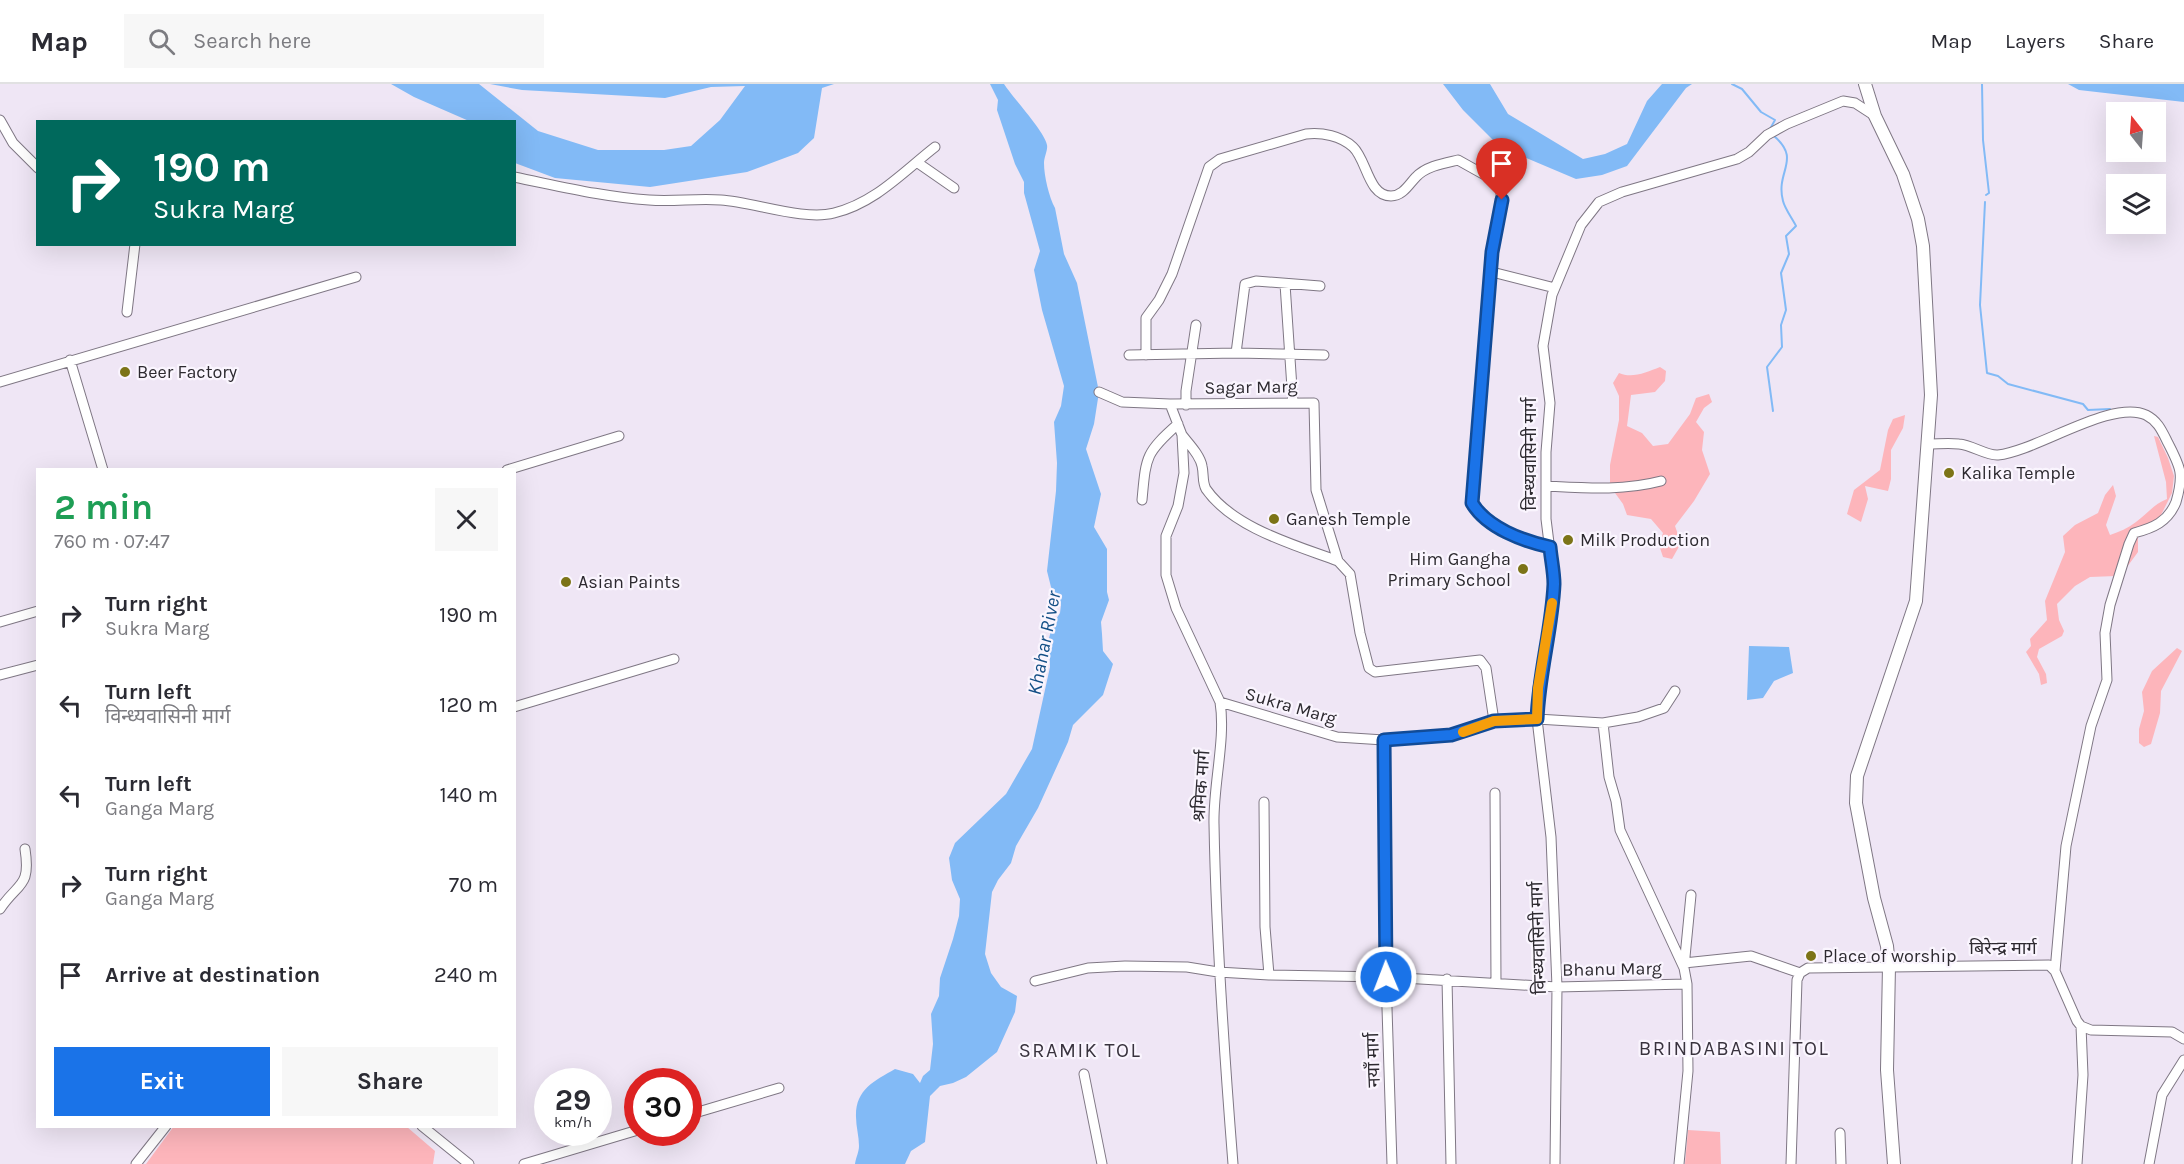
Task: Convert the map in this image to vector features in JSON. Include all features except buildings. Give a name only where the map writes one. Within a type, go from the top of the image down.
[{"type":"main road","points":[[1865,84],[1875,116],[1903,174],[1918,219],[1923,246],[1932,395],[1916,601],[1857,776],[1856,789],[1856,803],[1874,898],[1887,946],[1889,966],[1887,1070],[1894,1164]]},
{"type":"street","name":"विन्ध्यवासिनी मार्ग","points":[[1555,1164],[1557,987],[1551,837],[1537,719],[1538,688],[1550,622],[1554,583],[1546,519],[1546,452],[1550,402],[1543,346],[1555,288],[1581,225],[1599,202],[1622,192],[1737,159],[1749,152],[1767,135],[1787,124],[1843,101],[1856,103],[1875,116]]},
{"type":"street","points":[[0,120],[13,143],[36,166]]},
{"type":"street","points":[[1146,355],[1146,318],[1159,300],[1172,274],[1209,167],[1220,159],[1318,132],[1340,139],[1354,148],[1375,188],[1384,195],[1394,196],[1400,193],[1417,175],[1435,166],[1458,160],[1492,179],[1501,191],[1502,200],[1492,252],[1472,503],[1478,513],[1489,521],[1532,543],[1550,547]]},
{"type":"street","points":[[516,177],[597,195],[651,201],[721,200],[813,215],[833,214],[875,196],[935,147]]},
{"type":"street","points":[[918,163],[954,188]]},
{"type":"street","points":[[127,312],[135,246]]},
{"type":"street","points":[[1492,272],[1555,288]]},
{"type":"street","points":[[0,382],[356,277]]},
{"type":"street","points":[[1236,353],[1245,284],[1256,281],[1320,286]]},
{"type":"street","points":[[1285,284],[1293,403]]},
{"type":"street","points":[[1186,405],[1196,325]]},
{"type":"street","points":[[1130,355],[1236,353],[1324,355]]},
{"type":"street","points":[[70,360],[102,468]]},
{"type":"street","name":"Sagar Marg","points":[[1099,392],[1122,402],[1186,405],[1314,403],[1316,490],[1338,561]]},
{"type":"street","name":"श्रमिक मार्ग","points":[[1170,404],[1182,435],[1184,473],[1178,506],[1166,537],[1166,575],[1176,608],[1220,702],[1223,719],[1217,764],[1214,821],[1218,972],[1233,1164]]},
{"type":"street","points":[[1927,444],[1960,444],[1996,456],[2125,411],[2145,414],[2159,425],[2181,468],[2183,480],[2174,507],[2154,528],[2134,533],[2110,605],[2105,633],[2107,680],[2091,726],[2066,846],[2055,971]]},
{"type":"street","points":[[1142,500],[1145,464],[1154,444],[1178,424]]},
{"type":"street","points":[[1182,435],[1202,464],[1204,485],[1227,512],[1244,523],[1338,561],[1350,574],[1360,633],[1369,668],[1375,672],[1480,660],[1486,668],[1494,721]]},
{"type":"street","points":[[514,468],[619,436]]},
{"type":"street","points":[[1546,486],[1599,489],[1637,487],[1661,481]]},
{"type":"street","points":[[0,622],[36,612]]},
{"type":"street","points":[[516,706],[674,659]]},
{"type":"street","points":[[0,675],[36,666]]},
{"type":"street","name":"Sukra Marg","points":[[1220,702],[1337,737],[1384,740],[1451,735],[1494,721],[1537,719],[1603,723],[1638,717],[1664,708],[1675,691]]},
{"type":"street","points":[[1603,723],[1609,777],[1616,801],[1620,830],[1684,965]]},
{"type":"street","name":"नयाँ मार्ग","points":[[1384,740],[1386,977],[1392,1164]]},
{"type":"street","points":[[1495,793],[1496,983]]},
{"type":"street","points":[[1264,802],[1265,927],[1269,975]]},
{"type":"street","points":[[0,909],[24,883],[28,865],[25,849]]},
{"type":"street","points":[[1687,984],[1684,965],[1691,895]]},
{"type":"street","points":[[1684,965],[1751,956],[1800,973],[1797,980],[1791,1164]]},
{"type":"street","name":"बिरेन्द्र मार्ग","points":[[1800,973],[1808,968],[2049,965],[2055,971],[2081,1026]]},
{"type":"street","name":"Bhanu Marg","points":[[1035,981],[1088,969],[1125,966],[1187,967],[1218,972],[1269,975],[1447,979],[1557,987],[1687,984],[1688,1071],[1679,1164]]},
{"type":"street","points":[[1447,979],[1451,1164]]},
{"type":"street","points":[[2077,1164],[2083,1075],[2081,1026],[2091,1030],[2172,1032],[2184,1039]]},
{"type":"street","points":[[2149,1164],[2162,1095],[2184,1060]]},
{"type":"street","points":[[1084,1074],[1102,1164]]},
{"type":"street","points":[[702,1111],[779,1088]]},
{"type":"street","points":[[136,1164],[164,1128]]},
{"type":"street","points":[[424,1128],[469,1164]]},
{"type":"street","points":[[1840,1133],[1841,1164]]},
{"type":"street","points":[[524,1164],[624,1134]]},
{"type":"shaded area","points":[[1660,367],[1666,371],[1665,381],[1655,392],[1631,395],[1627,426],[1642,433],[1653,446],[1668,444],[1690,414],[1696,398],[1709,394],[1712,402],[1704,408],[1696,422],[1704,432],[1702,450],[1710,474],[1694,501],[1675,526],[1681,543],[1672,559],[1663,557],[1659,545],[1663,533],[1651,519],[1627,515],[1623,504],[1610,486],[1610,465],[1619,420],[1619,396],[1613,383],[1619,373],[1634,375]]},
{"type":"shaded area","points":[[1905,415],[1903,428],[1891,450],[1891,479],[1888,491],[1865,486],[1868,499],[1861,522],[1847,514],[1854,490],[1880,470],[1888,430],[1893,419]]},
{"type":"shaded area","points":[[2154,436],[2158,437],[2174,476],[2172,493],[2160,517],[2140,529],[2138,552],[2127,567],[2116,576],[2090,577],[2075,586],[2057,604],[2059,620],[2064,631],[2062,636],[2039,649],[2037,657],[2046,674],[2047,683],[2041,685],[2039,674],[2026,652],[2031,646],[2030,639],[2047,620],[2045,601],[2065,552],[2063,536],[2075,525],[2098,513],[2105,495],[2113,485],[2116,496],[2106,525],[2110,535],[2130,526],[2154,506],[2167,499],[2166,482]]},
{"type":"shaded area","points":[[2177,648],[2182,651],[2161,691],[2160,713],[2151,744],[2144,747],[2139,743],[2139,729],[2144,711],[2142,692],[2152,671]]},
{"type":"shaded area","points":[[173,1128],[408,1128],[435,1151],[433,1164],[146,1164]]},
{"type":"shaded area","points":[[1688,1130],[1720,1132],[1721,1164],[1685,1164]]},
{"type":"water","points":[[391,84],[479,84],[538,131],[598,150],[664,150],[691,146],[720,120],[745,86],[711,87],[665,98],[522,90],[490,84],[834,84],[822,88],[814,138],[798,153],[747,172],[650,187],[555,178],[516,163],[516,120],[467,120],[414,97]]},
{"type":"water","points":[[990,84],[1004,84],[1045,139],[1047,147],[1044,168],[1047,186],[1055,208],[1064,254],[1077,283],[1099,392],[1094,424],[1086,449],[1101,494],[1094,527],[1107,549],[1109,600],[1101,622],[1103,651],[1113,664],[1103,695],[1073,725],[1068,742],[1038,808],[1016,846],[1011,863],[992,892],[985,954],[991,973],[1001,987],[1017,996],[1015,1012],[997,1052],[966,1077],[940,1086],[930,1096],[925,1142],[911,1151],[905,1164],[855,1164],[859,1150],[857,1108],[862,1093],[873,1082],[895,1069],[913,1074],[920,1083],[923,1076],[930,1070],[933,1044],[931,1014],[939,996],[940,978],[959,916],[960,899],[952,880],[949,858],[955,843],[1006,794],[1032,749],[1050,667],[1049,638],[1061,605],[1051,587],[1047,571],[1056,491],[1057,463],[1054,422],[1061,406],[1064,386],[1042,310],[1034,270],[1040,251],[1024,193],[1024,182],[1015,164],[997,110],[998,100]]},
{"type":"water","points":[[1443,84],[1490,84],[1508,114],[1583,159],[1605,154],[1627,144],[1647,101],[1662,84],[1692,84],[1686,88],[1627,166],[1602,175],[1576,179],[1500,147],[1463,110]]},
{"type":"water","points":[[2068,84],[2184,84],[2184,102],[2079,90]]},
{"type":"water","points":[[1749,646],[1789,647],[1793,673],[1774,681],[1763,698],[1747,700]]},
{"type":"waterway","points":[[1732,84],[1742,89],[1761,112],[1775,120],[1770,129]]},
{"type":"waterway","points":[[1982,84],[1983,140],[1989,193],[1986,195]]},
{"type":"waterway","points":[[1773,411],[1767,367],[1782,347],[1781,325],[1786,310],[1781,273],[1789,254],[1786,236],[1796,226],[1784,204],[1781,191],[1787,159],[1786,152],[1774,136]]},
{"type":"waterway","points":[[1985,202],[1980,305],[1987,373],[1998,376],[2008,384],[2083,404],[2088,410],[2110,409]]},
{"type":"slow traffic","points":[[1463,732],[1494,721],[1537,719],[1538,688],[1552,603]]},
{"type":"place","name":"Beer Factory","points":[[125,372]]},
{"type":"place","name":"Kalika Temple","points":[[1949,473]]},
{"type":"place","name":"Ganesh Temple","points":[[1274,519]]},
{"type":"place","name":"Milk Production","points":[[1568,540]]},
{"type":"place","name":"Him Gangha Primary School","points":[[1523,569]]},
{"type":"place","name":"Asian Paints","points":[[566,582]]},
{"type":"place","name":"Place of worship","points":[[1811,956]]},
{"type":"district","name":"BRINDABASINI TOL","points":[[1734,1048]]},
{"type":"district","name":"SRAMIK TOL","points":[[1080,1050]]},
{"type":"route","points":[[1386,977],[1384,740],[1451,735],[1494,721],[1537,719],[1538,688],[1550,622],[1554,583],[1550,547],[1532,543],[1489,521],[1478,513],[1472,503],[1492,252],[1502,200]]},
{"type":"water label","name":"Khahar River","points":[[1044,643]]}]
